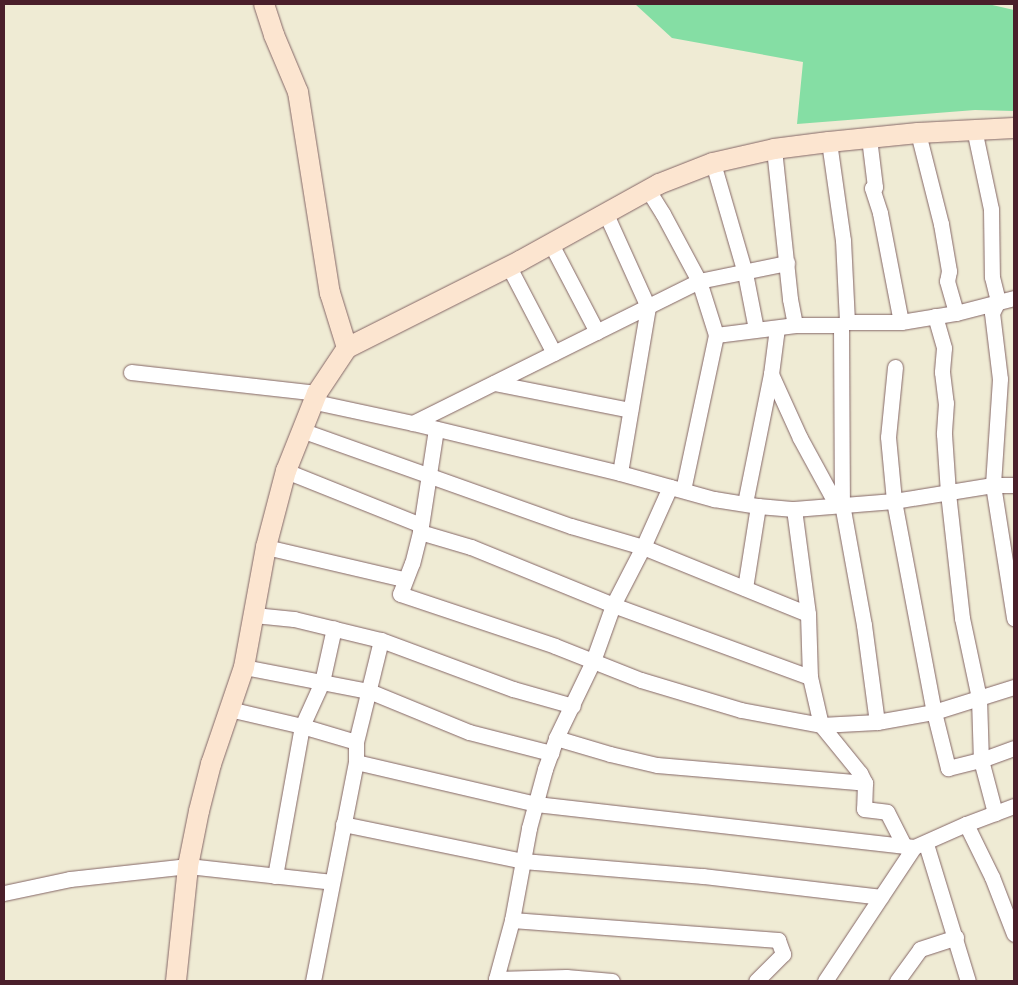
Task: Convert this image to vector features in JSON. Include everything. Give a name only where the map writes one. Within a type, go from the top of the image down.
[{"type":"street","points":[[264,4],[274,35],[298,92],[330,293],[347,348]]},
{"type":"street","points":[[176,981],[188,866],[199,811],[229,709],[244,667],[266,547],[286,471],[301,430],[316,397],[347,348],[509,267],[658,184],[713,163],[774,149],[830,142],[918,133],[1014,128]]},
{"type":"street","points":[[974,130],[991,209],[992,277],[998,301],[992,313],[1000,379],[993,485],[1014,618]]},
{"type":"street","points":[[918,133],[941,224],[948,271],[947,281],[956,313]]},
{"type":"street","points":[[869,138],[875,188],[872,188],[880,213],[901,322]]},
{"type":"street","points":[[830,142],[843,240],[844,323],[839,504],[864,625],[877,722]]},
{"type":"street","points":[[774,149],[790,299],[795,325]]},
{"type":"street","points":[[713,163],[744,272],[756,329]]},
{"type":"street","points":[[612,981],[566,977],[496,979],[512,920],[536,804],[556,738],[593,661],[613,605],[676,489],[716,335],[699,281],[664,214],[648,190]]},
{"type":"street","points":[[606,214],[648,307],[620,473]]},
{"type":"street","points":[[551,244],[597,332]]},
{"type":"street","points":[[412,423],[699,281],[787,263]]},
{"type":"street","points":[[509,267],[554,353]]},
{"type":"street","points":[[716,335],[795,325],[901,322],[956,313],[1014,298]]},
{"type":"street","points":[[935,316],[944,348],[942,372],[946,403],[944,434],[948,493],[962,618],[979,698],[981,760],[995,812]]},
{"type":"street","points":[[745,588],[751,505],[777,328]]},
{"type":"street","points":[[895,367],[888,437],[894,501],[934,712],[948,768],[981,760],[1014,748]]},
{"type":"street","points":[[131,372],[316,397],[436,429],[620,473],[714,499],[751,505],[794,509],[894,501],[993,485],[1014,485]]},
{"type":"street","points":[[771,374],[800,438],[839,504]]},
{"type":"street","points":[[494,383],[630,410]]},
{"type":"street","points":[[436,429],[420,528],[412,563],[404,579],[400,594],[461,613],[641,680],[741,710],[821,725],[877,722],[934,712],[1014,687]]},
{"type":"street","points":[[301,430],[571,526],[644,547],[808,614]]},
{"type":"street","points":[[286,471],[420,528],[613,605],[810,677]]},
{"type":"street","points":[[794,509],[808,614],[810,677],[821,725],[860,773],[865,783],[864,809],[887,812],[915,846],[956,937],[968,981]]},
{"type":"street","points":[[266,547],[404,579]]},
{"type":"street","points":[[254,615],[294,619],[380,640],[513,689],[572,706]]},
{"type":"street","points":[[275,876],[302,726],[322,682],[334,628]]},
{"type":"street","points":[[313,981],[356,762],[356,742],[370,691],[380,640]]},
{"type":"street","points":[[244,667],[370,691],[469,732],[551,753]]},
{"type":"street","points":[[229,709],[302,726],[356,742]]},
{"type":"street","points":[[556,738],[610,754],[657,765],[865,783]]},
{"type":"street","points":[[356,762],[536,804],[915,846],[995,812],[1014,806]]},
{"type":"street","points":[[343,824],[523,861],[704,876],[881,897]]},
{"type":"street","points":[[966,824],[992,877],[1014,934]]},
{"type":"street","points":[[825,981],[915,846]]},
{"type":"street","points":[[4,893],[70,879],[188,866],[332,882]]},
{"type":"street","points":[[512,920],[778,940],[783,954],[756,981]]},
{"type":"street","points":[[902,978],[920,949],[956,937]]},
{"type":"green space","points":[[635,4],[988,4],[1014,10],[1014,111],[975,110],[797,124],[803,62],[672,38]]}]
